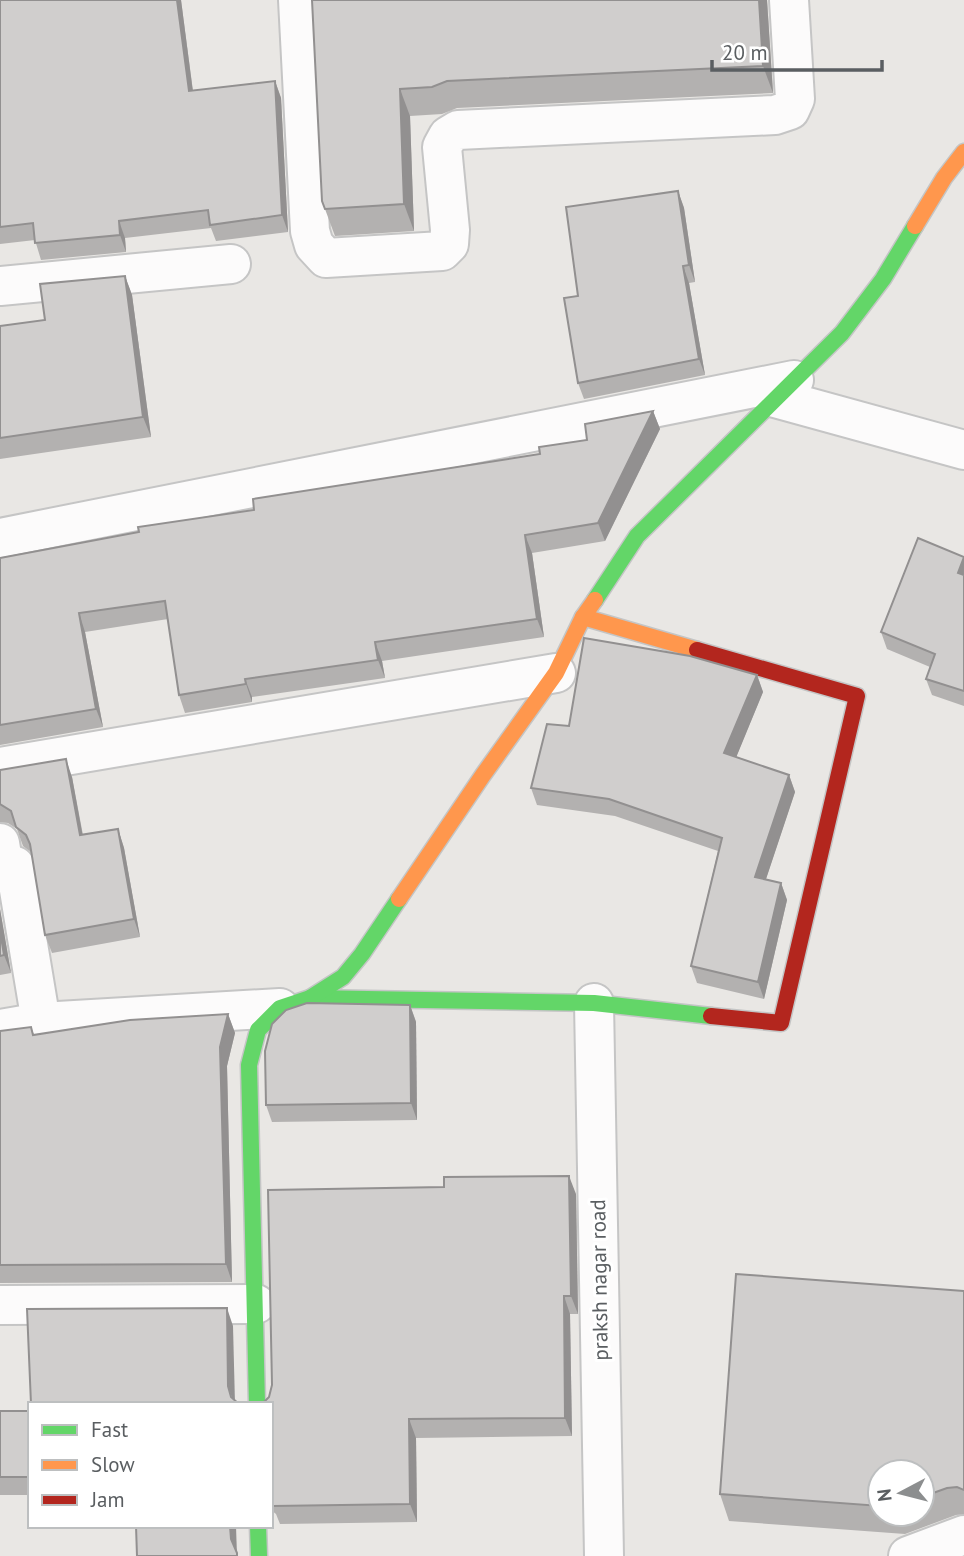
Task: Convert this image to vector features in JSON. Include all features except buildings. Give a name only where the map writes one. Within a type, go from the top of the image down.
[{"type":"street","points":[[298,0],[310,231],[314,245],[326,258],[442,251],[449,244],[450,230],[442,147],[448,136],[458,130],[775,114],[790,110],[794,99],[789,0]]},
{"type":"street","points":[[257,1402],[249,1065],[258,1030],[295,1003],[343,977],[362,954],[483,775],[556,673],[583,617],[637,536],[842,333],[875,290],[944,178],[964,152]]},
{"type":"street","points":[[0,286],[231,264]]},
{"type":"street","points":[[0,538],[784,389],[964,450]]},
{"type":"street","points":[[0,1029],[41,1022],[295,1003],[594,1003],[780,1023],[857,696],[583,617]]},
{"type":"street","points":[[0,766],[556,673]]},
{"type":"street","points":[[0,843],[4,867],[15,866],[41,1022]]},
{"type":"street","name":"praksh nagar road","points":[[594,1003],[604,1556]]},
{"type":"street","points":[[0,1305],[256,1304]]},
{"type":"street","points":[[258,1528],[259,1556]]},
{"type":"street","points":[[908,1556],[964,1535]]},
{"type":"traffic: fast","points":[[595,600],[637,536],[842,333],[883,279],[915,226]]},
{"type":"traffic: fast","points":[[257,1402],[249,1065],[258,1030],[280,1008],[310,998],[343,977],[399,899]]},
{"type":"traffic: fast","points":[[310,998],[594,1003],[711,1016]]},
{"type":"traffic: fast","points":[[258,1528],[259,1556]]},
{"type":"traffic: slow","points":[[915,226],[944,178],[964,152]]},
{"type":"traffic: slow","points":[[399,899],[556,673],[583,617],[595,600]]},
{"type":"traffic: slow","points":[[583,617],[697,650]]},
{"type":"traffic: jam","points":[[697,650],[857,696],[781,1023],[711,1016]]}]
